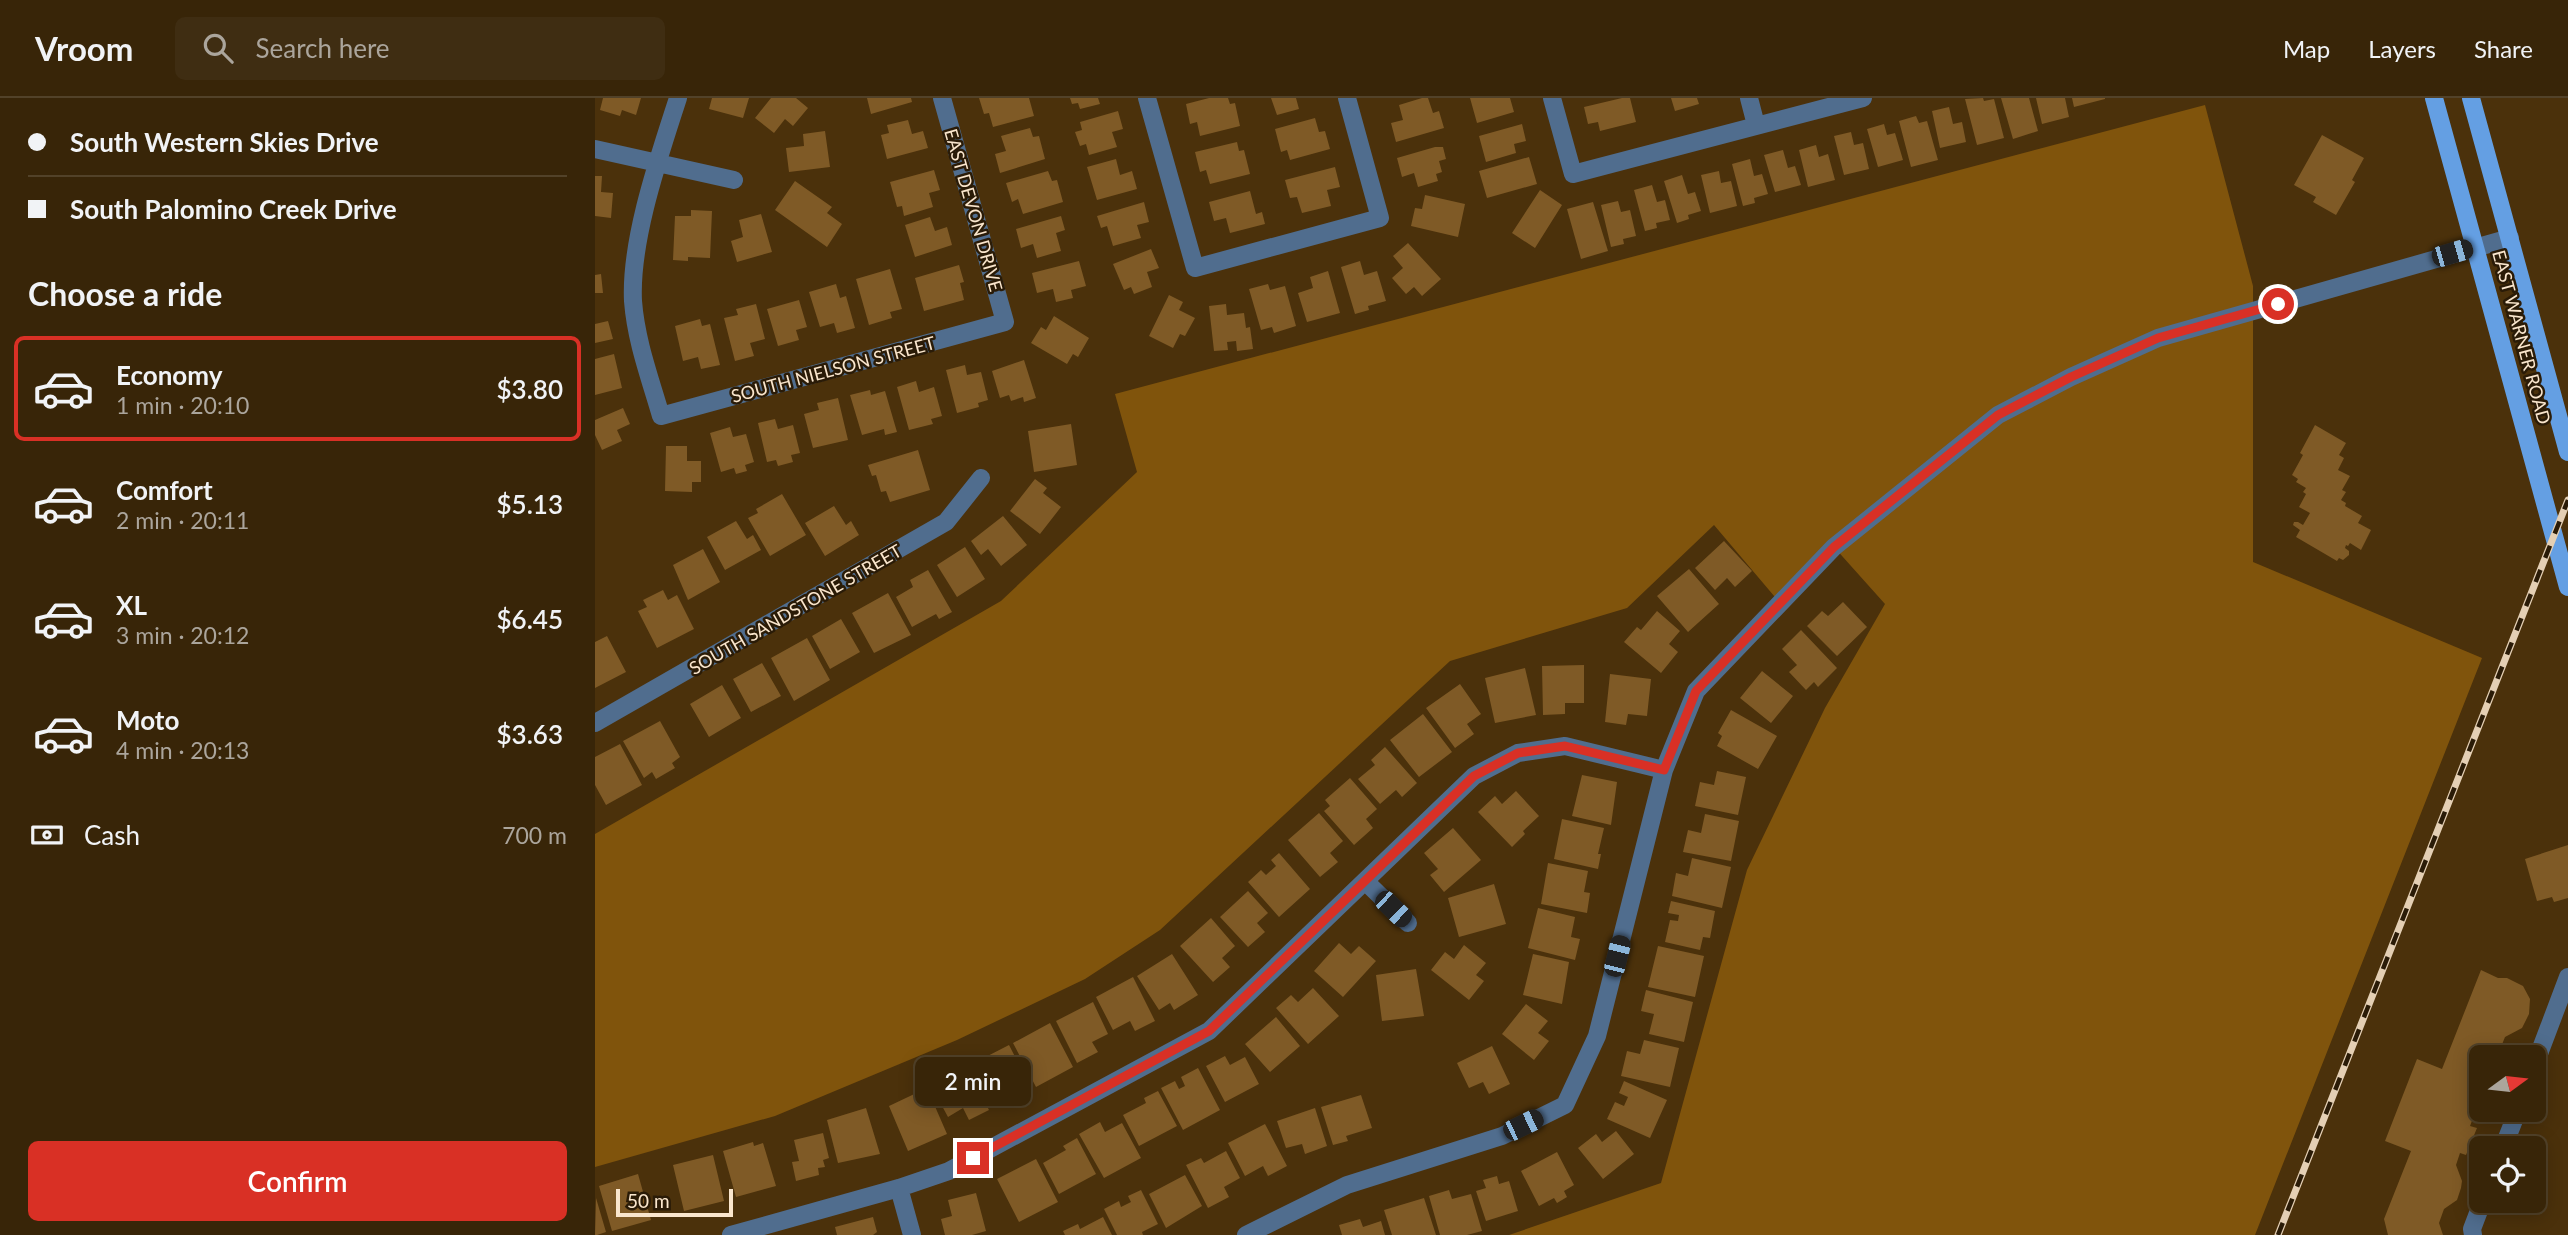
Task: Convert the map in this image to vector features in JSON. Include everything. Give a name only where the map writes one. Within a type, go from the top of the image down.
[{"type":"main road","name":"EAST WARNER ROAD","points":[[2434,98],[2568,587]]},
{"type":"main road","name":"EAST WARNER ROAD","points":[[2471,98],[2568,452]]},
{"type":"street","points":[[657,164],[678,98]]},
{"type":"street","name":"EAST DEVON DRIVE","points":[[942,98],[1005,322]]},
{"type":"street","points":[[1147,98],[1195,268],[1380,218],[1347,98]]},
{"type":"street","points":[[1552,98],[1573,174],[1863,98]]},
{"type":"street","points":[[1749,98],[1756,125]]},
{"type":"street","points":[[595,149],[734,180]]},
{"type":"street","name":"SOUTH NIELSON STREET","points":[[657,164],[633,265],[633,302],[637,334],[661,416],[1005,322]]},
{"type":"street","points":[[1247,1235],[1347,1185],[1502,1136],[1565,1105],[1597,1036],[1664,770],[1696,691],[1834,547],[1998,415],[2071,377],[2158,338],[2509,238]]},
{"type":"street","name":"SOUTH SANDSTONE STREET","points":[[595,723],[946,522],[981,478]]},
{"type":"street","points":[[731,1235],[899,1188],[949,1171],[1209,1031],[1474,776],[1518,753],[1565,746],[1664,770]]},
{"type":"street","points":[[1365,881],[1408,923]]},
{"type":"street","points":[[2542,1045],[2568,977]]},
{"type":"street","points":[[899,1188],[912,1235]]},
{"type":"street","points":[[2473,1235],[2472,1229],[2478,1213]]},
{"type":"shaded area","points":[[2205,105],[2253,286],[2253,562],[2482,658],[2255,1235],[1509,1235],[1661,1183],[1747,870],[1825,708],[1885,604],[1834,547],[1780,603],[1714,525],[1627,608],[1450,661],[1160,930],[1085,979],[957,1040],[775,1116],[595,1167],[595,834],[1001,601],[1137,472],[1115,394]]},
{"type":"building","points":[[603,98],[641,98],[636,115],[622,110],[620,116],[600,110]]},
{"type":"building","points":[[712,98],[749,98],[743,118],[709,109]]},
{"type":"building","points":[[771,98],[796,98],[808,108],[793,126],[785,119],[774,133],[755,118]]},
{"type":"building","points":[[867,98],[911,98],[912,102],[871,114]]},
{"type":"building","points":[[979,98],[1029,98],[1034,116],[993,127],[989,113],[984,114]]},
{"type":"building","points":[[1070,98],[1098,98],[1100,104],[1080,109],[1078,103],[1072,104]]},
{"type":"building","points":[[1209,98],[1228,98],[1230,104],[1235,103],[1240,126],[1200,136],[1197,122],[1190,124],[1186,104]]},
{"type":"building","points":[[1271,98],[1296,98],[1299,109],[1277,115]]},
{"type":"building","points":[[1428,98],[1433,113],[1439,111],[1444,128],[1396,142],[1391,123],[1403,120],[1399,105]]},
{"type":"building","points":[[1470,98],[1510,98],[1514,112],[1477,123]]},
{"type":"building","points":[[1630,98],[1636,122],[1600,131],[1598,122],[1588,124],[1584,107]]},
{"type":"building","points":[[1671,98],[1697,98],[1699,104],[1675,111]]},
{"type":"building","points":[[1983,98],[1984,101],[1994,99],[2004,138],[1977,145],[1965,99]]},
{"type":"building","points":[[2001,98],[2029,98],[2038,131],[2013,139]]},
{"type":"building","points":[[2036,98],[2065,98],[2069,117],[2042,124]]},
{"type":"building","points":[[2072,98],[2105,98],[2105,99],[2074,107]]},
{"type":"building","points":[[1949,107],[1953,124],[1962,122],[1966,142],[1940,148],[1932,111]]},
{"type":"building","points":[[1118,111],[1123,129],[1112,132],[1117,147],[1089,155],[1086,144],[1080,146],[1075,132],[1082,130],[1080,122]]},
{"type":"building","points":[[1916,116],[1919,123],[1927,121],[1938,160],[1911,167],[1899,121]]},
{"type":"building","points":[[1315,118],[1319,132],[1325,131],[1330,149],[1290,160],[1287,150],[1281,152],[1275,129]]},
{"type":"building","points":[[908,120],[912,134],[923,131],[928,148],[887,159],[881,135],[889,133],[887,125]]},
{"type":"building","points":[[1522,124],[1526,141],[1514,144],[1516,153],[1486,162],[1479,136]]},
{"type":"building","points":[[1884,124],[1887,135],[1895,133],[1903,160],[1878,167],[1867,129]]},
{"type":"building","points":[[1030,128],[1033,137],[1039,136],[1045,159],[1000,173],[995,154],[1006,151],[1001,136]]},
{"type":"building","points":[[825,131],[830,167],[789,172],[786,148],[804,146],[803,134]]},
{"type":"building","points":[[1851,132],[1854,145],[1863,143],[1869,169],[1844,175],[1834,136]]},
{"type":"building","points":[[2322,135],[2364,158],[2352,180],[2355,182],[2336,215],[2313,202],[2316,197],[2294,185]]},
{"type":"building","points":[[1237,142],[1239,151],[1244,150],[1250,174],[1210,184],[1206,170],[1200,172],[1195,152]]},
{"type":"building","points":[[1816,145],[1819,157],[1828,154],[1835,180],[1808,187],[1799,150]]},
{"type":"building","points":[[1443,147],[1446,159],[1439,161],[1442,172],[1436,174],[1438,181],[1418,187],[1414,173],[1402,177],[1397,158]]},
{"type":"building","points":[[1783,150],[1788,168],[1795,166],[1801,185],[1775,192],[1764,155]]},
{"type":"building","points":[[1529,157],[1537,184],[1487,198],[1479,171]]},
{"type":"building","points":[[1116,159],[1120,175],[1132,171],[1137,189],[1097,200],[1087,167]]},
{"type":"building","points":[[1750,159],[1754,176],[1762,174],[1768,194],[1754,198],[1755,203],[1743,206],[1732,164]]},
{"type":"building","points":[[1335,167],[1340,187],[1327,190],[1331,206],[1302,213],[1297,197],[1290,198],[1285,180]]},
{"type":"building","points":[[934,170],[940,190],[929,193],[933,207],[904,216],[902,206],[897,207],[890,182]]},
{"type":"building","points":[[1048,171],[1052,181],[1057,180],[1063,202],[1023,214],[1018,199],[1012,202],[1006,183]]},
{"type":"building","points":[[1719,171],[1721,183],[1731,181],[1737,206],[1710,213],[1701,175]]},
{"type":"building","points":[[1682,175],[1688,194],[1695,192],[1701,211],[1688,215],[1689,219],[1677,223],[1664,181]]},
{"type":"building","points":[[595,176],[602,176],[601,192],[613,193],[611,218],[595,216]]},
{"type":"building","points":[[795,181],[832,207],[827,213],[842,224],[827,247],[775,210]]},
{"type":"building","points":[[1652,185],[1657,202],[1665,200],[1670,220],[1656,223],[1657,228],[1645,231],[1634,190]]},
{"type":"building","points":[[1540,190],[1562,205],[1535,248],[1512,233]]},
{"type":"building","points":[[1250,191],[1256,214],[1262,212],[1265,224],[1230,233],[1226,218],[1214,221],[1209,202]]},
{"type":"building","points":[[1425,195],[1465,204],[1458,237],[1411,226],[1415,208],[1422,209]]},
{"type":"building","points":[[1618,201],[1621,212],[1630,210],[1636,236],[1623,239],[1624,244],[1611,247],[1601,205]]},
{"type":"building","points":[[1144,202],[1149,222],[1137,225],[1141,238],[1113,246],[1107,226],[1101,228],[1097,216]]},
{"type":"building","points":[[1593,202],[1608,251],[1581,259],[1567,209]]},
{"type":"building","points":[[691,210],[712,211],[710,258],[688,257],[688,261],[673,260],[675,216],[691,216]]},
{"type":"building","points":[[761,214],[772,252],[737,262],[731,241],[743,237],[739,220]]},
{"type":"building","points":[[1061,216],[1065,230],[1056,233],[1061,251],[1037,258],[1033,244],[1021,248],[1016,229]]},
{"type":"building","points":[[930,217],[935,231],[947,227],[952,245],[915,257],[905,225]]},
{"type":"building","points":[[1408,243],[1441,279],[1422,296],[1414,287],[1406,294],[1392,278],[1403,268],[1393,256]]},
{"type":"building","points":[[1151,249],[1159,268],[1147,272],[1152,287],[1134,294],[1131,287],[1124,290],[1113,264]]},
{"type":"building","points":[[1079,261],[1086,286],[1071,290],[1073,298],[1056,302],[1053,289],[1037,293],[1032,273]]},
{"type":"building","points":[[1360,261],[1364,275],[1377,271],[1386,301],[1368,306],[1369,310],[1355,314],[1341,267]]},
{"type":"building","points":[[959,265],[964,282],[960,283],[964,300],[924,311],[915,278]]},
{"type":"building","points":[[890,269],[902,309],[890,312],[892,318],[869,325],[856,279]]},
{"type":"building","points":[[1328,271],[1340,313],[1307,322],[1298,293],[1313,288],[1310,277]]},
{"type":"building","points":[[601,274],[603,293],[595,293],[595,275]]},
{"type":"building","points":[[836,284],[840,298],[846,296],[855,328],[837,333],[834,323],[820,327],[809,292]]},
{"type":"building","points":[[1268,284],[1270,290],[1285,286],[1296,326],[1274,333],[1272,327],[1261,330],[1249,289]]},
{"type":"building","points":[[1169,295],[1183,302],[1179,310],[1195,318],[1185,336],[1180,334],[1173,348],[1149,336]]},
{"type":"building","points":[[799,300],[807,327],[796,330],[799,340],[778,346],[767,309]]},
{"type":"building","points":[[756,304],[765,339],[750,343],[754,356],[735,361],[724,318],[738,315],[736,309]]},
{"type":"building","points":[[1226,304],[1227,315],[1244,313],[1246,328],[1250,327],[1253,349],[1237,351],[1236,341],[1227,342],[1228,350],[1214,351],[1209,306]]},
{"type":"building","points":[[1054,316],[1089,338],[1078,357],[1073,354],[1067,364],[1031,343],[1041,327],[1046,330]]},
{"type":"building","points":[[700,319],[702,326],[710,324],[720,365],[701,369],[698,357],[683,361],[675,326]]},
{"type":"building","points":[[608,321],[613,339],[595,343],[595,324]]},
{"type":"building","points":[[614,354],[622,388],[595,395],[595,359]]},
{"type":"building","points":[[1024,360],[1036,398],[1024,402],[1023,397],[1011,401],[1009,395],[1000,398],[992,371]]},
{"type":"building","points":[[965,365],[967,375],[981,372],[988,400],[978,403],[979,407],[957,413],[946,370]]},
{"type":"building","points":[[916,381],[919,392],[934,387],[942,416],[931,419],[933,424],[909,430],[897,387]]},
{"type":"building","points":[[870,390],[871,395],[885,391],[897,432],[885,435],[884,429],[862,435],[850,395]]},
{"type":"building","points":[[838,398],[848,440],[813,448],[804,414],[819,410],[817,403]]},
{"type":"building","points":[[623,408],[630,424],[617,430],[622,441],[602,450],[595,435],[595,420]]},
{"type":"building","points":[[775,419],[778,429],[793,425],[800,453],[791,455],[793,462],[778,466],[776,460],[767,462],[758,423]]},
{"type":"building","points":[[1071,424],[1077,465],[1034,472],[1028,431]]},
{"type":"building","points":[[2315,425],[2346,443],[2339,455],[2344,458],[2338,470],[2350,476],[2342,490],[2346,492],[2341,500],[2346,503],[2345,506],[2362,516],[2358,523],[2371,530],[2361,550],[2350,543],[2346,545],[2349,555],[2343,560],[2339,558],[2337,561],[2296,537],[2300,530],[2293,525],[2298,522],[2303,525],[2310,513],[2299,507],[2306,488],[2296,482],[2298,479],[2292,475]]},
{"type":"building","points":[[730,427],[733,437],[746,434],[754,462],[745,465],[747,471],[736,474],[734,468],[721,472],[710,433]]},
{"type":"building","points":[[666,446],[687,446],[687,461],[701,461],[701,482],[692,482],[692,492],[665,491]]},
{"type":"building","points":[[918,450],[930,490],[890,502],[886,491],[881,492],[876,475],[872,476],[868,465]]},
{"type":"building","points":[[1035,479],[1047,488],[1043,493],[1061,507],[1040,534],[1010,511]]},
{"type":"building","points":[[782,494],[806,535],[770,556],[748,518],[758,513],[756,509]]},
{"type":"building","points":[[834,506],[846,525],[851,521],[859,535],[825,556],[805,523]]},
{"type":"building","points":[[1003,516],[1027,545],[1001,566],[988,549],[981,555],[971,541]]},
{"type":"building","points":[[736,521],[747,539],[753,535],[761,550],[725,570],[707,537]]},
{"type":"building","points":[[1724,541],[1752,571],[1735,587],[1727,578],[1715,590],[1695,568]]},
{"type":"building","points":[[965,547],[985,579],[957,597],[937,565]]},
{"type":"building","points":[[703,549],[720,582],[688,600],[673,565]]},
{"type":"building","points":[[1689,569],[1719,604],[1688,632],[1657,596]]},
{"type":"building","points":[[928,570],[952,612],[939,619],[936,614],[912,627],[896,597],[913,587],[910,580]]},
{"type":"building","points":[[663,590],[668,600],[677,595],[694,629],[657,648],[638,611],[647,607],[643,600]]},
{"type":"building","points":[[888,593],[911,635],[874,653],[852,613]]},
{"type":"building","points":[[1843,602],[1867,627],[1837,656],[1807,626],[1822,611],[1828,616]]},
{"type":"building","points":[[1657,611],[1680,631],[1669,644],[1678,652],[1661,673],[1624,642],[1637,627],[1641,630]]},
{"type":"building","points":[[841,619],[860,652],[830,669],[812,636]]},
{"type":"building","points":[[1801,630],[1837,668],[1818,687],[1814,682],[1806,690],[1789,672],[1797,665],[1782,649]]},
{"type":"building","points":[[607,636],[626,672],[595,688],[595,642]]},
{"type":"building","points":[[807,638],[830,680],[794,701],[771,658]]},
{"type":"building","points":[[762,663],[781,696],[751,712],[733,679]]},
{"type":"building","points":[[1584,665],[1584,703],[1565,703],[1565,714],[1543,715],[1542,666]]},
{"type":"building","points":[[1525,668],[1536,715],[1495,723],[1485,678]]},
{"type":"building","points":[[1762,671],[1793,696],[1771,723],[1740,698]]},
{"type":"building","points":[[1610,674],[1651,679],[1647,716],[1628,714],[1626,725],[1605,722]]},
{"type":"building","points":[[1460,684],[1481,714],[1467,724],[1474,734],[1455,748],[1426,708]]},
{"type":"building","points":[[722,685],[741,718],[709,737],[690,704]]},
{"type":"building","points":[[1731,710],[1777,736],[1758,769],[1717,746],[1722,736],[1718,733]]},
{"type":"building","points":[[1423,714],[1452,752],[1419,777],[1390,740]]},
{"type":"building","points":[[660,721],[680,757],[672,763],[675,768],[656,779],[652,772],[644,778],[623,741]]},
{"type":"building","points":[[620,744],[642,785],[606,805],[595,785],[595,757]]},
{"type":"building","points":[[1385,747],[1417,783],[1402,797],[1396,790],[1380,804],[1358,779],[1375,765],[1371,760]]},
{"type":"building","points":[[1717,771],[1746,777],[1738,815],[1695,806],[1700,782],[1714,785]]},
{"type":"building","points":[[1582,775],[1617,782],[1611,825],[1572,816]]},
{"type":"building","points":[[1350,778],[1377,809],[1366,819],[1373,828],[1354,845],[1324,811],[1330,806],[1325,800]]},
{"type":"building","points":[[1516,791],[1539,816],[1523,831],[1525,834],[1512,847],[1478,812],[1495,796],[1502,804]]},
{"type":"building","points":[[1319,813],[1343,841],[1330,853],[1338,862],[1320,877],[1288,840]]},
{"type":"building","points":[[1705,814],[1739,821],[1731,861],[1683,852],[1688,830],[1701,833]]},
{"type":"building","points":[[1562,819],[1604,828],[1598,854],[1601,854],[1598,869],[1554,859]]},
{"type":"building","points":[[1453,828],[1481,860],[1444,892],[1430,875],[1438,869],[1424,853]]},
{"type":"building","points":[[2568,845],[2568,898],[2554,902],[2552,897],[2537,901],[2525,859]]},
{"type":"building","points":[[1279,853],[1310,889],[1279,917],[1248,882],[1261,870],[1266,875],[1276,866],[1271,860]]},
{"type":"building","points":[[1692,858],[1731,867],[1722,908],[1672,896],[1676,873],[1688,876]]},
{"type":"building","points":[[1548,863],[1588,871],[1584,892],[1590,893],[1587,913],[1541,904]]},
{"type":"building","points":[[1494,884],[1506,924],[1459,937],[1448,898]]},
{"type":"building","points":[[1248,891],[1268,913],[1257,923],[1265,932],[1248,947],[1220,917]]},
{"type":"building","points":[[1671,901],[1715,911],[1710,938],[1703,937],[1700,950],[1665,942],[1670,920],[1678,921],[1679,915],[1668,913]]},
{"type":"building","points":[[1538,908],[1575,917],[1571,937],[1580,939],[1575,960],[1528,948]]},
{"type":"building","points":[[1211,918],[1235,946],[1222,958],[1230,967],[1213,982],[1180,946]]},
{"type":"building","points":[[1339,943],[1351,954],[1359,946],[1376,961],[1343,997],[1314,971]]},
{"type":"building","points":[[1464,945],[1486,963],[1476,975],[1484,981],[1469,1000],[1431,970],[1445,952],[1454,959]]},
{"type":"building","points":[[1658,946],[1704,956],[1695,997],[1648,987]]},
{"type":"building","points":[[1172,954],[1198,995],[1174,1010],[1170,1003],[1159,1010],[1137,976]]},
{"type":"building","points":[[1533,954],[1569,962],[1562,1004],[1523,995]]},
{"type":"building","points":[[1416,969],[1424,1016],[1382,1021],[1376,975]]},
{"type":"building","points":[[2481,970],[2523,986],[2530,999],[2529,1014],[2522,1028],[2505,1037],[2502,1045],[2469,1045],[2469,1122],[2472,1122],[2470,1126],[2477,1128],[2474,1136],[2469,1136],[2466,1155],[2460,1153],[2456,1165],[2462,1181],[2461,1188],[2457,1200],[2444,1209],[2439,1223],[2443,1235],[2388,1235],[2384,1219],[2411,1151],[2385,1141],[2417,1059],[2442,1069]]},
{"type":"building","points":[[1133,977],[1155,1021],[1135,1031],[1130,1021],[1113,1030],[1096,997]]},
{"type":"building","points":[[1313,988],[1339,1016],[1308,1044],[1276,1008],[1291,995],[1298,1002]]},
{"type":"building","points":[[1646,990],[1693,1002],[1684,1042],[1649,1034],[1654,1014],[1641,1011]]},
{"type":"building","points":[[1093,1002],[1108,1034],[1092,1042],[1098,1052],[1077,1063],[1056,1021]]},
{"type":"building","points":[[1526,1004],[1548,1021],[1538,1033],[1549,1041],[1534,1060],[1502,1034]]},
{"type":"building","points":[[1276,1017],[1300,1046],[1270,1072],[1245,1044]]},
{"type":"building","points":[[1050,1023],[1073,1067],[1036,1087],[1013,1043]]},
{"type":"building","points":[[1644,1040],[1679,1048],[1670,1087],[1621,1076],[1627,1051],[1640,1054]]},
{"type":"building","points":[[1009,1045],[1026,1078],[1010,1086],[1016,1097],[994,1108],[972,1064]]},
{"type":"building","points":[[1492,1046],[1510,1084],[1489,1094],[1483,1082],[1469,1088],[1457,1063]]},
{"type":"building","points":[[1225,1056],[1230,1065],[1245,1057],[1259,1084],[1225,1102],[1206,1066]]},
{"type":"building","points":[[1198,1068],[1220,1110],[1183,1130],[1161,1088],[1175,1081],[1179,1089],[1185,1086],[1181,1077]]},
{"type":"building","points":[[970,1074],[989,1110],[969,1120],[963,1108],[948,1117],[935,1093]]},
{"type":"building","points":[[1624,1081],[1667,1100],[1650,1138],[1607,1119],[1615,1102],[1624,1106],[1628,1097],[1619,1093]]},
{"type":"building","points":[[927,1088],[947,1134],[908,1151],[889,1106]]},
{"type":"building","points":[[1158,1091],[1177,1126],[1139,1146],[1123,1115],[1146,1103],[1144,1098]]},
{"type":"building","points":[[1361,1095],[1372,1128],[1346,1136],[1348,1141],[1333,1145],[1321,1107]]},
{"type":"building","points":[[866,1108],[880,1154],[838,1163],[827,1120]]},
{"type":"building","points":[[1315,1108],[1327,1146],[1305,1154],[1302,1144],[1286,1148],[1277,1121]]},
{"type":"building","points":[[1100,1122],[1105,1132],[1122,1123],[1141,1158],[1104,1178],[1079,1134]]},
{"type":"building","points":[[1265,1124],[1287,1166],[1268,1176],[1263,1166],[1245,1176],[1228,1143]]},
{"type":"building","points":[[1616,1131],[1634,1154],[1603,1179],[1578,1148],[1596,1134],[1602,1142]]},
{"type":"building","points":[[823,1133],[829,1158],[823,1160],[825,1167],[818,1168],[819,1175],[796,1181],[792,1162],[799,1161],[794,1140]]},
{"type":"building","points":[[1077,1138],[1096,1174],[1059,1194],[1043,1163],[1066,1150],[1063,1146]]},
{"type":"building","points":[[753,1142],[754,1146],[763,1143],[776,1186],[736,1197],[723,1151]]},
{"type":"building","points":[[1226,1151],[1240,1178],[1224,1187],[1229,1197],[1208,1208],[1186,1165],[1201,1158],[1204,1163]]},
{"type":"building","points":[[1557,1152],[1574,1185],[1564,1191],[1567,1197],[1557,1203],[1554,1198],[1539,1206],[1521,1171]]},
{"type":"building","points":[[713,1155],[724,1201],[684,1211],[673,1165]]},
{"type":"building","points":[[1036,1159],[1058,1202],[1019,1222],[997,1179]]},
{"type":"building","points":[[638,1174],[651,1220],[612,1231],[599,1186]]},
{"type":"building","points":[[1185,1175],[1202,1206],[1166,1228],[1149,1194]]},
{"type":"building","points":[[1497,1176],[1499,1184],[1509,1181],[1518,1211],[1486,1221],[1476,1191],[1486,1188],[1483,1180]]},
{"type":"building","points":[[1141,1190],[1158,1224],[1142,1232],[1143,1235],[1117,1235],[1104,1209],[1119,1201],[1121,1207],[1131,1202],[1128,1196]]},
{"type":"building","points":[[1449,1190],[1452,1199],[1471,1194],[1482,1231],[1467,1235],[1440,1235],[1429,1196]]},
{"type":"building","points":[[976,1193],[986,1231],[972,1235],[945,1235],[941,1219],[952,1216],[948,1200]]},
{"type":"building","points":[[596,1198],[606,1232],[595,1235]]},
{"type":"building","points":[[1424,1198],[1436,1235],[1392,1235],[1384,1210]]},
{"type":"building","points":[[873,1217],[877,1232],[873,1235],[837,1235],[835,1227]]},
{"type":"building","points":[[1103,1217],[1112,1235],[1065,1235],[1063,1231],[1078,1224],[1080,1229]]},
{"type":"building","points":[[1360,1219],[1363,1227],[1381,1221],[1385,1235],[1342,1235],[1339,1225]]},
{"type":"railway","points":[[2278,1235],[2568,500]]},
{"type":"route","points":[[973,1158],[1209,1031],[1474,776],[1518,753],[1565,746],[1664,770],[1696,691],[1834,547],[1998,415],[2071,377],[2158,338],[2278,304]]}]
